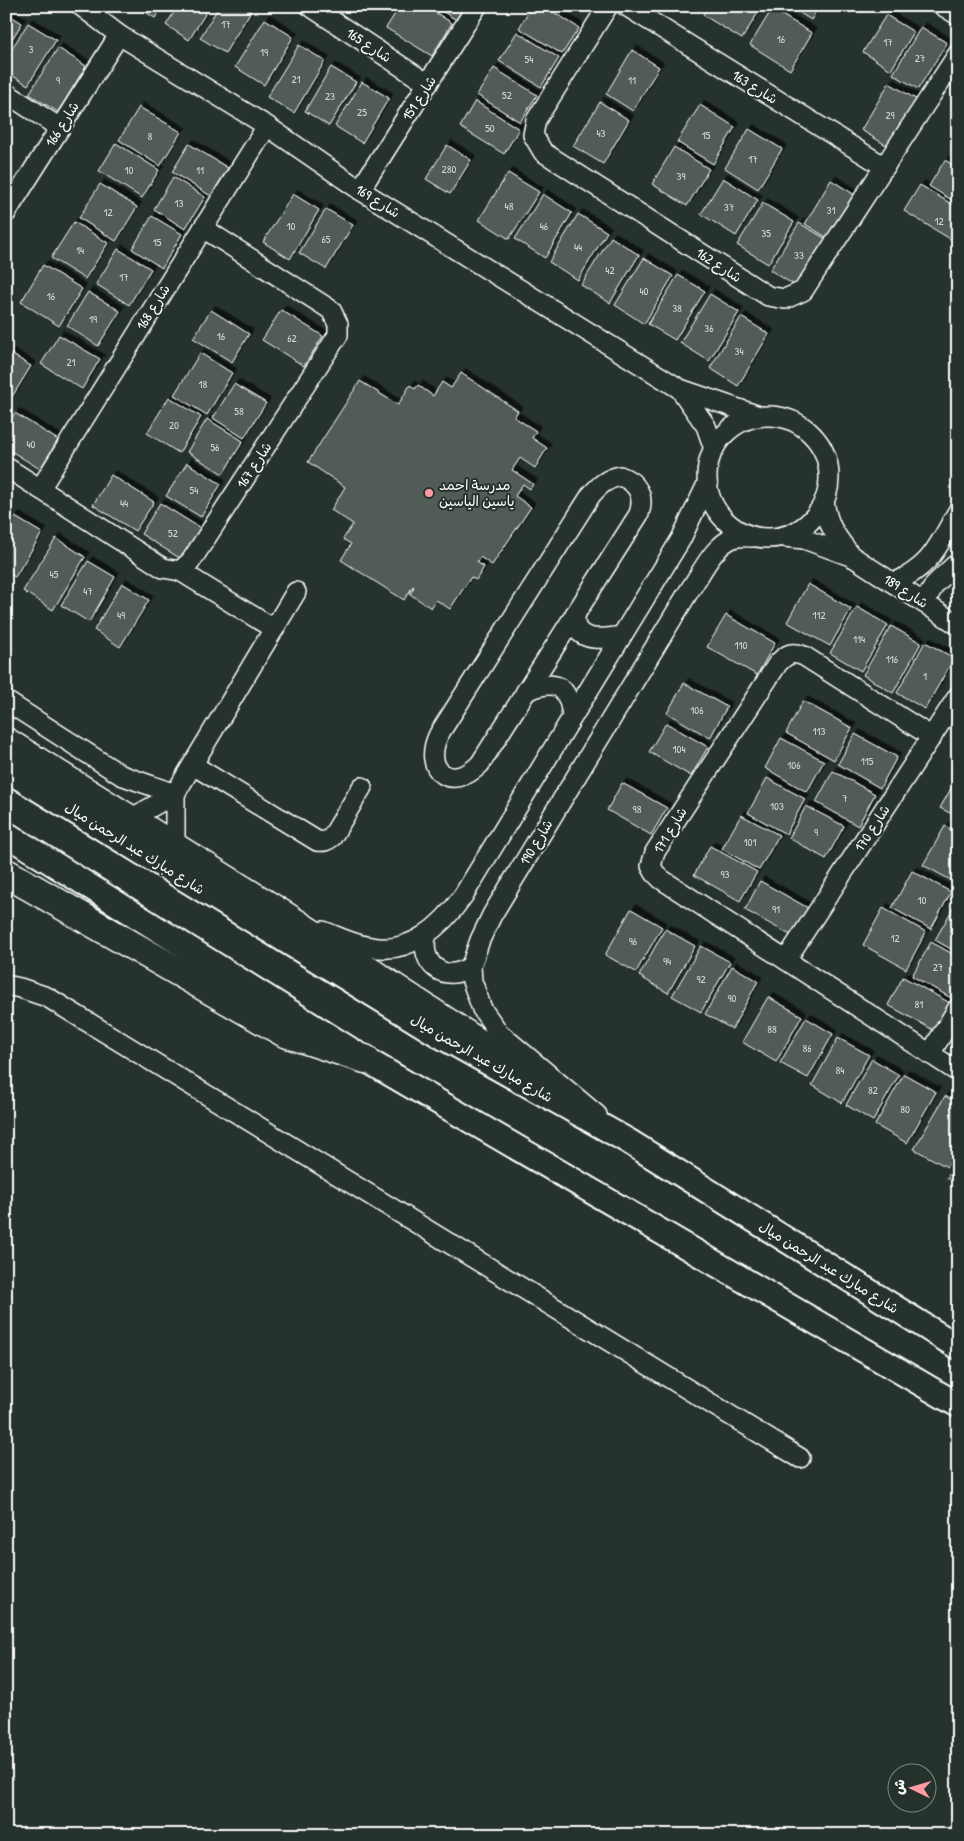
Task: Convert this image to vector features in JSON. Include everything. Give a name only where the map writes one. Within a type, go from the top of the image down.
[{"type":"highway","points":[[6,742],[288,918],[497,1055],[522,1080]]},
{"type":"highway","points":[[10,878],[285,1034],[365,1059]]},
{"type":"main road","name":"شارع مبارك عبد الرحمن ميال","points":[[6,769],[441,1036],[628,1141],[958,1347]]},
{"type":"main road","points":[[6,834],[365,1059],[958,1405]]},
{"type":"street","name":"شارع 169","points":[[82,6],[119,35],[267,126],[360,190],[680,389],[759,416]]},
{"type":"street","name":"شارع 165","points":[[310,6],[338,14],[428,84]]},
{"type":"street","name":"شارع 151","points":[[360,190],[477,6]]},
{"type":"street","name":"شارع 162","points":[[608,6],[536,120],[533,135],[543,152],[768,296],[785,299],[804,291],[958,54]]},
{"type":"street","name":"شارع 163","points":[[626,6],[885,167]]},
{"type":"street","points":[[943,6],[958,15]]},
{"type":"street","name":"شارع 166","points":[[6,213],[119,35]]},
{"type":"street","points":[[6,93],[60,128]]},
{"type":"street","name":"شارع 168","points":[[40,489],[267,126]]},
{"type":"street","name":"شارع 167","points":[[180,571],[191,561],[338,335],[338,324],[331,310],[203,228]]},
{"type":"street","name":"شارع 169","points":[[680,389],[706,426],[714,449]]},
{"type":"street","points":[[759,416],[778,417],[795,422],[810,433],[822,447],[828,464],[829,483],[824,501],[814,517],[800,530],[783,537],[768,539],[754,537],[736,530],[722,518],[712,502],[707,484],[708,466],[714,449],[725,433],[741,422],[759,416]]},
{"type":"street","points":[[6,467],[163,568],[180,571],[274,629]]},
{"type":"street","points":[[620,476],[630,480],[637,488],[641,496],[642,505],[639,514],[575,614],[480,764],[464,776],[454,778],[444,776],[434,763],[434,744],[439,734],[592,496],[601,484],[609,478],[620,476]]},
{"type":"street","points":[[288,918],[359,945],[387,948],[401,946],[427,934],[447,917],[463,896],[681,539],[707,484]]},
{"type":"street","name":"شارع 189","points":[[824,501],[826,516],[832,531],[853,558]]},
{"type":"street","points":[[894,583],[920,569],[934,552],[958,511]]},
{"type":"street","name":"شارع 190","points":[[628,1141],[499,1033],[482,1009],[472,981],[471,966],[480,940],[492,915],[712,556],[724,544],[734,538],[754,537]]},
{"type":"street","name":"شارع 189","points":[[783,537],[804,538],[853,558],[958,625]]},
{"type":"street","points":[[924,603],[935,584],[956,566],[934,552]]},
{"type":"street","points":[[130,819],[175,794],[296,592]]},
{"type":"street","points":[[575,614],[576,626],[587,636],[605,639],[621,636]]},
{"type":"street","name":"شارع 171","points":[[932,737],[804,656],[795,652],[789,653],[767,679],[655,852],[651,866],[661,879],[958,1072]]},
{"type":"street","points":[[526,691],[538,686],[559,687],[567,694],[572,716]]},
{"type":"street","name":"شارع 170","points":[[786,960],[958,696]]},
{"type":"street","points":[[6,701],[121,775],[175,794]]},
{"type":"street","points":[[193,765],[317,841],[322,842],[332,837],[362,787]]},
{"type":"street","points":[[175,794],[175,847]]},
{"type":"street","points":[[427,934],[425,951],[428,959],[440,971],[456,974],[471,966]]},
{"type":"street","points":[[6,985],[47,997],[800,1458]]},
{"type":"street","points":[[930,1054],[958,1008]]},
{"type":"building","points":[[136,6],[163,6],[155,18]]},
{"type":"building","points":[[178,6],[210,6],[189,40],[166,25]]},
{"type":"building","points":[[219,6],[243,6],[251,11],[225,53],[200,38]]},
{"type":"building","points":[[400,6],[425,6],[452,23],[432,56],[386,28]]},
{"type":"building","points":[[434,6],[467,6],[458,21]]},
{"type":"building","points":[[532,6],[544,6],[579,28],[562,54],[519,28]]},
{"type":"building","points":[[708,6],[762,6],[742,39],[703,15]]},
{"type":"building","points":[[789,6],[819,6],[811,20]]},
{"type":"building","points":[[772,9],[812,33],[790,70],[750,45]]},
{"type":"building","points":[[6,13],[22,23],[6,49]]},
{"type":"building","points":[[886,15],[914,32],[891,70],[863,52]]},
{"type":"building","points":[[265,19],[293,37],[264,85],[235,67]]},
{"type":"building","points":[[28,23],[56,40],[28,85],[6,72],[6,58]]},
{"type":"building","points":[[921,27],[947,43],[918,89],[893,74]]},
{"type":"building","points":[[517,32],[559,58],[541,87],[499,61]]},
{"type":"building","points":[[299,45],[325,61],[294,113],[267,97]]},
{"type":"building","points":[[58,48],[86,66],[58,112],[29,94]]},
{"type":"building","points":[[632,50],[659,67],[633,111],[606,94]]},
{"type":"building","points":[[331,67],[356,82],[329,126],[305,111]]},
{"type":"building","points":[[494,68],[537,95],[520,122],[477,95]]},
{"type":"building","points":[[362,82],[389,98],[362,143],[335,126]]},
{"type":"building","points":[[889,83],[919,101],[891,148],[861,130]]},
{"type":"building","points":[[475,101],[519,129],[504,154],[460,127]]},
{"type":"building","points":[[600,102],[629,120],[603,164],[573,146]]},
{"type":"building","points":[[700,105],[735,127],[713,164],[677,142]]},
{"type":"building","points":[[139,107],[181,132],[160,166],[119,140]]},
{"type":"building","points":[[749,129],[782,149],[758,189],[725,168]]},
{"type":"building","points":[[116,143],[159,170],[142,198],[99,171]]},
{"type":"building","points":[[189,144],[228,168],[211,196],[172,172]]},
{"type":"building","points":[[447,145],[471,160],[450,194],[426,179]]},
{"type":"building","points":[[674,147],[709,169],[687,206],[652,184]]},
{"type":"building","points":[[945,160],[958,168],[958,204],[929,186]]},
{"type":"building","points":[[508,173],[539,192],[509,239],[479,220]]},
{"type":"building","points":[[173,177],[205,197],[185,229],[154,209]]},
{"type":"building","points":[[723,178],[758,200],[736,236],[701,214]]},
{"type":"building","points":[[831,180],[858,197],[831,240],[805,224]]},
{"type":"building","points":[[100,184],[137,207],[116,241],[79,218]]},
{"type":"building","points":[[920,185],[958,208],[958,230],[952,240],[904,211]]},
{"type":"building","points":[[293,194],[319,210],[290,259],[263,242]]},
{"type":"building","points":[[543,194],[572,213],[545,258],[515,239]]},
{"type":"building","points":[[763,203],[794,222],[768,264],[737,245]]},
{"type":"building","points":[[326,209],[353,225],[326,269],[299,253]]},
{"type":"building","points":[[578,214],[607,232],[578,280],[549,262]]},
{"type":"building","points":[[152,216],[182,234],[162,268],[132,249]]},
{"type":"building","points":[[74,222],[108,243],[85,279],[51,258]]},
{"type":"building","points":[[799,223],[828,240],[799,288],[770,270]]},
{"type":"building","points":[[611,237],[639,255],[610,303],[581,285]]},
{"type":"building","points":[[118,249],[151,269],[129,305],[96,284]]},
{"type":"building","points":[[644,258],[673,276],[644,324],[615,305]]},
{"type":"building","points":[[43,265],[82,289],[59,326],[21,302]]},
{"type":"building","points":[[678,275],[705,291],[675,340],[648,324]]},
{"type":"building","points":[[88,292],[120,311],[98,346],[67,326]]},
{"type":"building","points":[[710,294],[739,312],[709,361],[680,343]]},
{"type":"building","points":[[211,310],[249,334],[232,362],[193,338]]},
{"type":"building","points":[[281,310],[323,336],[304,366],[262,340]]},
{"type":"building","points":[[741,317],[769,334],[738,386],[710,368]]},
{"type":"building","points":[[59,335],[100,359],[82,389],[41,364]]},
{"type":"building","points":[[6,351],[31,366],[10,400],[6,397]]},
{"type":"building","points":[[200,353],[232,373],[207,415],[174,395]]},
{"type":"building","name":"مدرسة احمد ياسين الياسين","points":[[461,373],[518,411],[514,417],[536,431],[532,438],[547,448],[535,468],[520,458],[512,470],[533,484],[530,489],[523,484],[515,496],[531,507],[492,565],[480,557],[477,562],[484,567],[476,580],[471,577],[450,609],[436,600],[431,608],[410,594],[413,586],[404,600],[341,560],[351,544],[343,539],[353,524],[331,510],[345,487],[308,462],[360,381],[398,405],[410,385],[415,389],[418,385],[433,396],[442,382],[451,388]]},
{"type":"building","points":[[234,384],[266,403],[244,438],[213,418]]},
{"type":"building","points":[[169,397],[201,417],[179,453],[147,433]]},
{"type":"building","points":[[15,413],[58,440],[40,469],[6,448],[6,427]]},
{"type":"building","points":[[207,419],[243,441],[223,474],[187,452]]},
{"type":"building","points":[[187,463],[221,484],[201,517],[166,496]]},
{"type":"building","points":[[111,475],[154,502],[135,531],[93,505]]},
{"type":"building","points":[[160,503],[205,531],[186,562],[141,534]]},
{"type":"building","points":[[15,517],[42,533],[15,577],[6,572],[6,532]]},
{"type":"building","points":[[56,538],[85,557],[53,610],[23,591]]},
{"type":"building","points":[[88,561],[115,577],[89,622],[61,605]]},
{"type":"building","points":[[122,583],[149,600],[120,647],[94,630]]},
{"type":"building","points":[[808,584],[851,609],[830,646],[787,622]]},
{"type":"building","points":[[857,607],[888,625],[861,671],[830,653]]},
{"type":"building","points":[[726,615],[775,643],[757,675],[707,647]]},
{"type":"building","points":[[891,626],[921,643],[893,693],[863,675]]},
{"type":"building","points":[[925,642],[954,658],[925,709],[897,693]]},
{"type":"building","points":[[684,683],[727,707],[710,738],[667,713]]},
{"type":"building","points":[[803,701],[852,728],[834,760],[786,733]]},
{"type":"building","points":[[666,723],[708,747],[691,776],[649,752]]},
{"type":"building","points":[[855,734],[897,757],[880,788],[838,764]]},
{"type":"building","points":[[781,738],[824,761],[807,792],[765,768]]},
{"type":"building","points":[[833,771],[875,794],[858,826],[816,802]]},
{"type":"building","points":[[958,776],[958,817],[940,808]]},
{"type":"building","points":[[767,778],[805,799],[786,834],[748,813]]},
{"type":"building","points":[[622,783],[667,808],[651,835],[607,810]]},
{"type":"building","points":[[806,806],[844,826],[826,859],[789,838]]},
{"type":"building","points":[[741,815],[779,835],[759,870],[722,849]]},
{"type":"building","points":[[945,826],[958,833],[958,884],[923,865]]},
{"type":"building","points":[[710,846],[757,872],[740,901],[694,875]]},
{"type":"building","points":[[912,871],[951,892],[931,929],[892,908]]},
{"type":"building","points":[[760,881],[808,908],[792,936],[745,910]]},
{"type":"building","points":[[958,901],[958,953],[935,940]]},
{"type":"building","points":[[883,908],[926,932],[906,969],[863,945]]},
{"type":"building","points":[[631,909],[662,927],[636,972],[605,955]]},
{"type":"building","points":[[665,929],[695,946],[668,993],[639,976]]},
{"type":"building","points":[[931,942],[958,957],[958,990],[953,999],[912,976]]},
{"type":"building","points":[[701,946],[730,962],[701,1012],[672,996]]},
{"type":"building","points":[[732,966],[758,981],[732,1029],[705,1014]]},
{"type":"building","points":[[903,977],[950,1003],[935,1031],[888,1005]]},
{"type":"building","points":[[768,997],[802,1016],[776,1062],[742,1042]]},
{"type":"building","points":[[806,1018],[833,1034],[808,1078],[780,1063]]},
{"type":"building","points":[[838,1038],[869,1055],[842,1103],[812,1085]]},
{"type":"building","points":[[872,1059],[899,1075],[873,1121],[846,1105]]},
{"type":"building","points":[[904,1074],[936,1092],[907,1143],[875,1125]]},
{"type":"building","points":[[945,1096],[958,1103],[958,1148],[947,1167],[914,1149]]},
{"type":"building","points":[[958,1159],[958,1184],[947,1178]]},
{"type":"place","name":"مدرسة احمد ياسين الياسين","points":[[429,493]]}]
